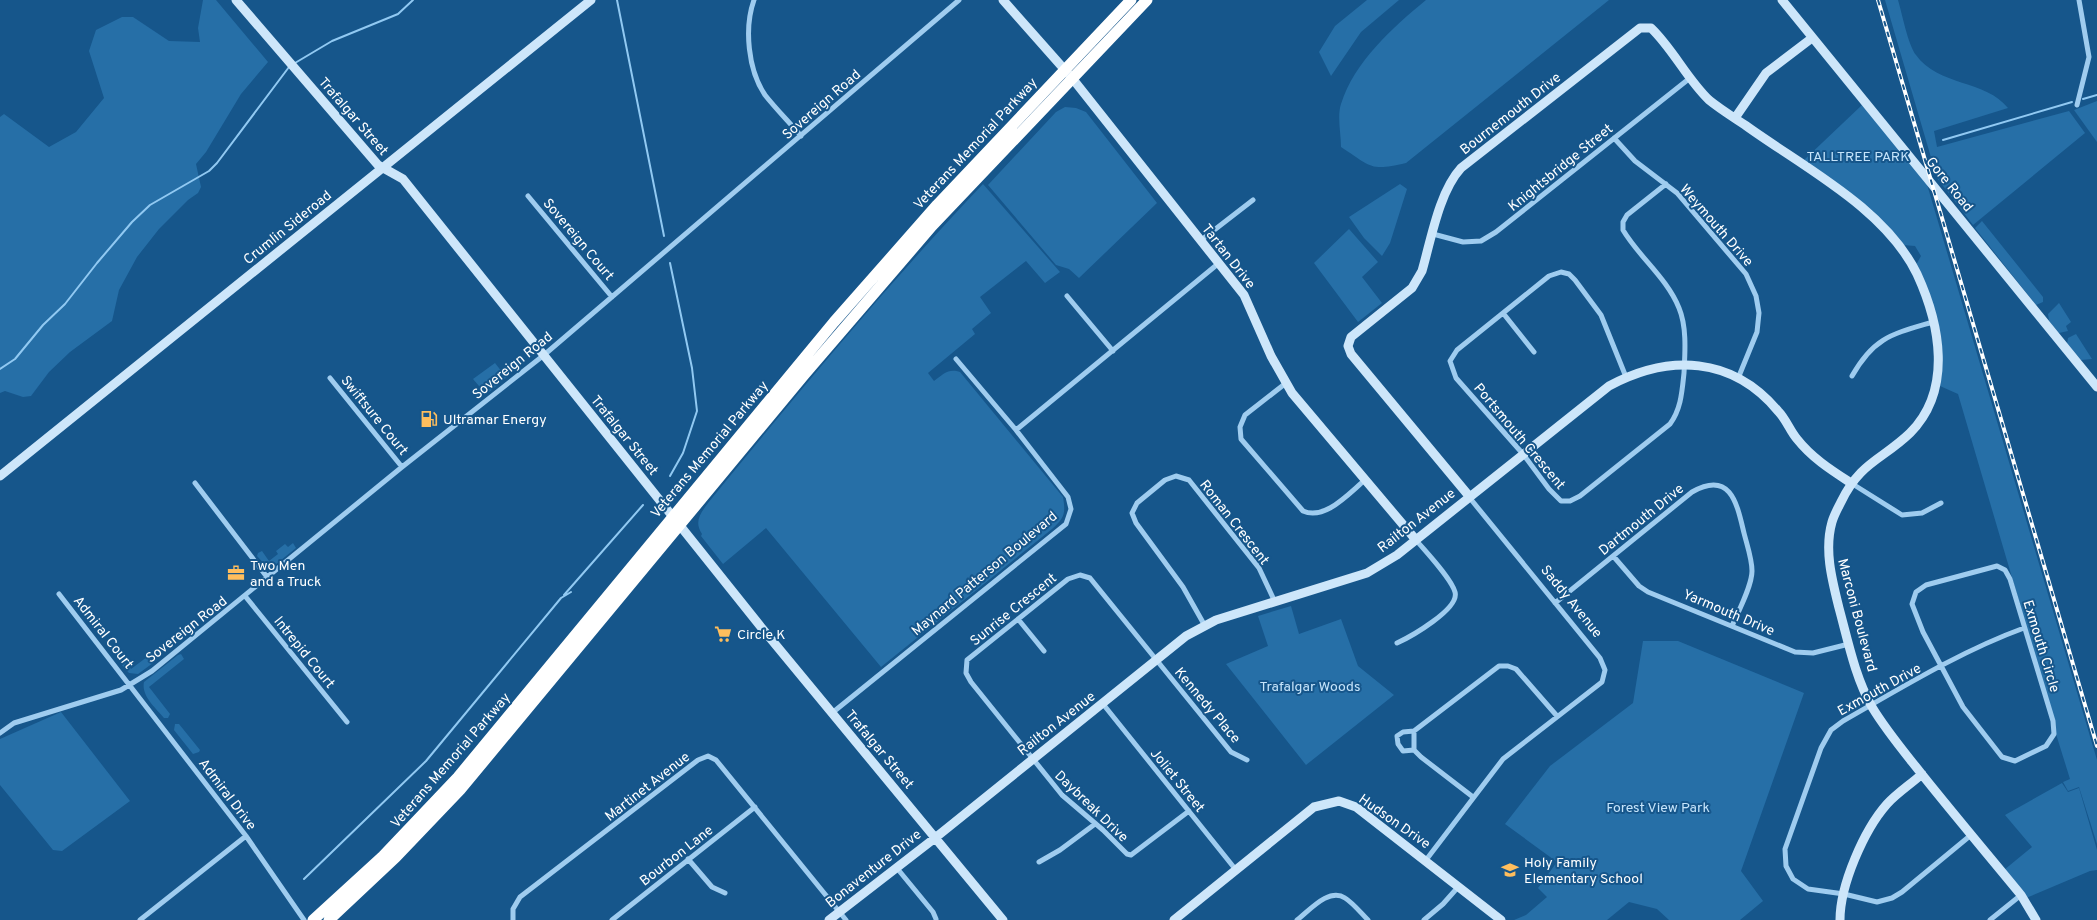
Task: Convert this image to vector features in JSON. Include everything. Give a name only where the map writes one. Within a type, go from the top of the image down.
[{"type":"highway","name":"Veterans Memorial Parkway","points":[[1069,74],[1131,0]]},
{"type":"highway","name":"Veterans Memorial Parkway","points":[[329,920],[396,857],[460,790],[677,521],[834,322],[937,205],[1069,74],[1147,0]]},
{"type":"highway","name":"Veterans Memorial Parkway","points":[[313,920],[382,856],[458,777],[677,521]]},
{"type":"street","name":"Trafalgar Street","points":[[236,0],[378,165],[403,179],[832,713],[1003,920]]},
{"type":"street","name":"Crumlin Sideroad","points":[[0,476],[592,0]]},
{"type":"street","points":[[754,0],[748,31],[756,76],[765,94],[801,136]]},
{"type":"street","name":"Sovereign Road","points":[[0,733],[14,723],[121,690],[152,671],[402,467],[544,355],[959,0]]},
{"type":"street","name":"Tartan Drive","points":[[1003,0],[1069,74],[1244,295],[1271,356],[1292,393],[1416,540]]},
{"type":"street","name":"Gore Road","points":[[1782,0],[2097,387]]},
{"type":"street","points":[[2077,105],[2089,57],[2079,0]]},
{"type":"street","name":"Bournemouth Drive","points":[[1348,346],[1352,338],[1412,288],[1417,281],[1451,178],[1461,168],[1640,28],[1651,28],[1710,100],[1735,118]]},
{"type":"street","points":[[1735,118],[1766,73],[1812,38]]},
{"type":"street","name":"Knightsbridge Street","points":[[1433,234],[1463,242],[1481,241],[1496,232],[1691,77]]},
{"type":"street","name":"Marconi Boulevard","points":[[1735,118],[1876,219],[1897,243],[1916,272],[1928,302],[1938,345],[1939,368],[1936,386],[1926,413],[1909,433],[1866,466],[1850,483],[1832,522],[1829,555],[1834,589],[1848,644],[1871,705],[1890,735],[2021,896],[2036,920]]},
{"type":"street","name":"Weymouth Drive","points":[[1614,138],[1635,161],[1677,193],[1746,274],[1756,296],[1759,313],[1757,332],[1739,376]]},
{"type":"street","name":"Portsmouth Crescent","points":[[1626,377],[1601,315],[1569,274],[1561,272],[1549,276],[1457,350],[1450,361],[1456,378],[1523,454],[1549,489],[1561,501],[1570,501],[1580,496],[1670,424],[1677,414],[1682,398],[1684,328],[1680,309],[1669,290],[1623,230],[1623,222],[1627,215],[1666,184]]},
{"type":"street","name":"Sovereign Court","points":[[528,196],[612,297]]},
{"type":"street","points":[[1200,241],[1252,200]]},
{"type":"street","points":[[1016,430],[1219,263]]},
{"type":"street","points":[[1067,296],[1113,351]]},
{"type":"street","points":[[1503,313],[1534,352]]},
{"type":"street","points":[[1852,376],[1863,357],[1880,342],[1898,332],[1933,322]]},
{"type":"street","name":"Saddy Avenue","points":[[1348,346],[1351,354],[1556,602],[1600,658],[1605,670],[1602,682],[1503,759],[1426,860]]},
{"type":"street","name":"Maynard Patterson Boulevard","points":[[832,713],[1066,524],[1071,509],[1068,497],[1016,430],[956,359]]},
{"type":"street","name":"Railton Avenue","points":[[935,838],[1186,636],[1216,620],[1367,573],[1397,555],[1609,386],[1626,377],[1659,367],[1684,364],[1699,365],[1739,376],[1778,411],[1797,439],[1818,462],[1850,483]]},
{"type":"street","name":"Swiftsure Court","points":[[330,378],[402,467]]},
{"type":"street","points":[[1286,383],[1245,416],[1240,427],[1241,439],[1303,511],[1309,513],[1316,514],[1332,507],[1365,480]]},
{"type":"street","name":"Roman Crescent","points":[[1205,626],[1183,586],[1136,523],[1132,513],[1137,502],[1165,480],[1176,476],[1188,480],[1259,568],[1275,602]]},
{"type":"street","points":[[195,483],[268,577]]},
{"type":"street","points":[[1850,483],[1902,515],[1922,513],[1941,503]]},
{"type":"street","name":"Dartmouth Drive","points":[[1556,602],[1692,492],[1704,485],[1717,486],[1728,490],[1736,500],[1752,572],[1732,626]]},
{"type":"street","points":[[1397,643],[1411,636],[1455,602],[1456,594],[1451,584],[1416,540]]},
{"type":"street","name":"Yarmouth Drive","points":[[1614,557],[1639,586],[1648,592],[1795,652],[1812,653],[1848,644]]},
{"type":"street","name":"Exmouth Circle","points":[[1997,566],[2005,570],[2010,579],[2053,721],[2054,734],[2046,746],[2015,761],[2002,757],[1963,708],[1940,667],[1912,604],[1916,592],[1926,585],[1997,566]]},
{"type":"street","name":"Sunrise Crescent","points":[[1032,759],[971,682],[966,673],[967,660],[1068,579],[1080,575],[1090,578],[1156,661]]},
{"type":"street","name":"Admiral Court","points":[[59,594],[131,684]]},
{"type":"street","name":"Intrepid Court","points":[[245,596],[347,722]]},
{"type":"street","points":[[1018,619],[1044,651]]},
{"type":"street","name":"Exmouth Drive","points":[[1971,835],[1892,898],[1877,902],[1844,894],[1808,889],[1793,879],[1786,866],[1785,849],[1821,748],[1831,730],[1871,705],[1940,667],[2002,636],[2024,628]]},
{"type":"street","name":"Kennedy Place","points":[[1156,661],[1231,752],[1247,760]]},
{"type":"street","points":[[1414,750],[1404,751],[1398,744],[1397,736],[1403,732],[1414,731],[1499,666],[1508,666],[1516,669],[1557,716]]},
{"type":"street","name":"Admiral Drive","points":[[131,684],[246,836],[304,920]]},
{"type":"street","name":"Joliet Street","points":[[1103,704],[1236,870]]},
{"type":"street","points":[[1414,731],[1414,750],[1473,797]]},
{"type":"street","name":"Martinet Avenue","points":[[513,920],[513,909],[520,897],[698,760],[708,756],[716,760],[846,920]]},
{"type":"street","name":"Daybreak Drive","points":[[1032,759],[1062,795],[1120,849],[1131,856],[1189,811]]},
{"type":"street","points":[[1840,920],[1850,872],[1872,826],[1887,804],[1922,774]]},
{"type":"street","name":"Hudson Drive","points":[[1174,920],[1314,807],[1339,800],[1356,806],[1502,920]]},
{"type":"street","name":"Bourbon Lane","points":[[612,920],[755,807]]},
{"type":"street","points":[[1039,862],[1060,850],[1095,824]]},
{"type":"street","points":[[140,920],[246,836]]},
{"type":"street","name":"Bonaventure Drive","points":[[829,920],[935,838]]},
{"type":"street","points":[[688,859],[712,887],[725,894]]},
{"type":"street","points":[[896,868],[933,912],[936,919]]},
{"type":"street","points":[[1424,920],[1443,904],[1459,886]]},
{"type":"street","points":[[1297,920],[1325,898],[1335,894],[1344,897],[1368,920]]},
{"type":"street","points":[[1990,920],[2021,896]]},
{"type":"green space","points":[[203,0],[216,0],[268,62],[241,94],[206,152],[196,164],[201,187],[198,193],[188,200],[159,229],[137,257],[119,290],[112,321],[70,352],[49,372],[31,396],[23,397],[5,391],[0,393],[0,117],[4,114],[49,147],[76,132],[104,98],[89,51],[96,30],[122,17],[133,17],[169,41],[200,42],[198,28]]},
{"type":"green space","points":[[1367,0],[1399,0],[1361,32],[1331,76],[1319,52],[1335,26]]},
{"type":"green space","points":[[1426,0],[1609,0],[1406,163],[1377,167],[1365,163],[1341,147],[1339,119],[1341,104],[1355,74],[1376,46]]},
{"type":"green space","points":[[1885,0],[1898,0],[1910,44],[1916,55],[1925,65],[1949,78],[1987,92],[1999,99],[2008,108],[1934,131],[1937,147],[2069,111],[2085,133],[1973,225],[1937,178]]},
{"type":"green space","points":[[2097,101],[2097,142],[2074,110]]},
{"type":"green space","name":"TALLTREE PARK","points":[[1862,105],[1926,181],[2097,760],[2097,844],[2079,787],[2068,791],[2063,782],[2070,779],[2056,734],[2056,727],[1958,394],[1940,386],[1942,370],[1941,339],[1929,294],[1916,265],[1921,256],[1915,246],[1903,245],[1868,209],[1844,189],[1803,161]]},
{"type":"green space","points":[[1065,107],[1076,108],[1086,112],[1157,203],[1079,278],[1069,269],[1056,265],[988,185],[1056,112]]},
{"type":"green space","points":[[983,184],[1060,272],[1045,283],[1026,261],[980,297],[991,313],[972,329],[975,334],[928,373],[934,381],[949,371],[960,372],[1063,497],[1064,512],[1062,519],[1052,529],[881,667],[766,528],[723,564],[701,536],[698,522],[708,503],[842,341]]},
{"type":"green space","points":[[1400,184],[1407,189],[1390,243],[1382,256],[1364,238],[1349,217]]},
{"type":"green space","points":[[1982,221],[2043,297],[2043,302],[2036,305],[1975,228]]},
{"type":"green space","points":[[1349,229],[1378,262],[1362,277],[1382,303],[1358,322],[1314,263]]},
{"type":"green space","points":[[2059,303],[2071,322],[2066,326],[2068,331],[2059,333],[2049,321],[2048,314]]},
{"type":"green space","points":[[2076,334],[2092,359],[2081,360],[2067,344],[2068,338]]},
{"type":"green space","points":[[495,363],[502,372],[506,369],[508,371],[508,376],[488,393],[485,393],[473,379]]},
{"type":"green space","points":[[293,543],[296,548],[275,565],[265,565],[257,556],[262,551],[269,561],[278,554],[276,551],[285,544],[288,547]]},
{"type":"green space","name":"Trafalgar Woods","points":[[1291,606],[1299,634],[1341,619],[1358,666],[1394,695],[1306,765],[1226,664],[1268,646],[1258,616]]},
{"type":"green space","name":"Forest View Park","points":[[1643,641],[1678,641],[1804,693],[1741,871],[1763,901],[1740,920],[1669,920],[1657,909],[1629,902],[1607,920],[1514,920],[1526,915],[1547,897],[1538,888],[1557,862],[1505,824],[1550,766],[1633,703]]},
{"type":"green space","points":[[154,654],[157,660],[138,674],[129,673],[121,664],[125,661],[131,669]]},
{"type":"green space","points":[[181,654],[184,659],[149,687],[170,714],[168,718],[164,718],[147,697],[144,682]]},
{"type":"green space","points":[[61,712],[130,801],[62,851],[53,850],[0,785],[0,739]]},
{"type":"green space","points":[[175,724],[179,724],[200,750],[199,752],[193,754],[174,730]]},
{"type":"green space","points":[[2062,783],[2068,792],[2079,788],[2097,850],[2097,870],[2090,871],[2026,898],[2004,870],[2032,847],[2005,815]]},
{"type":"waterway","points":[[295,63],[332,41],[398,14],[413,0]]},
{"type":"waterway","points":[[617,0],[664,236]]},
{"type":"waterway","points":[[0,369],[15,359],[43,325],[65,304],[132,222],[150,205],[209,171],[217,163],[289,67]]},
{"type":"waterway","points":[[2083,99],[2097,95]]},
{"type":"waterway","points":[[1943,140],[2072,102]]},
{"type":"waterway","points":[[670,263],[692,368],[697,411],[683,453],[670,476]]},
{"type":"waterway","points":[[564,595],[643,505]]},
{"type":"waterway","points":[[304,879],[426,761],[561,598],[571,592]]},
{"type":"railway","points":[[1878,0],[2097,746]]},
{"type":"place","name":"Ultramar Energy","points":[[429,419]]},
{"type":"place","name":"Two Men and a Truck","points":[[236,573]]},
{"type":"place","name":"Circle K","points":[[723,634]]},
{"type":"place","name":"Holy Family Elementary School","points":[[1510,870]]}]
